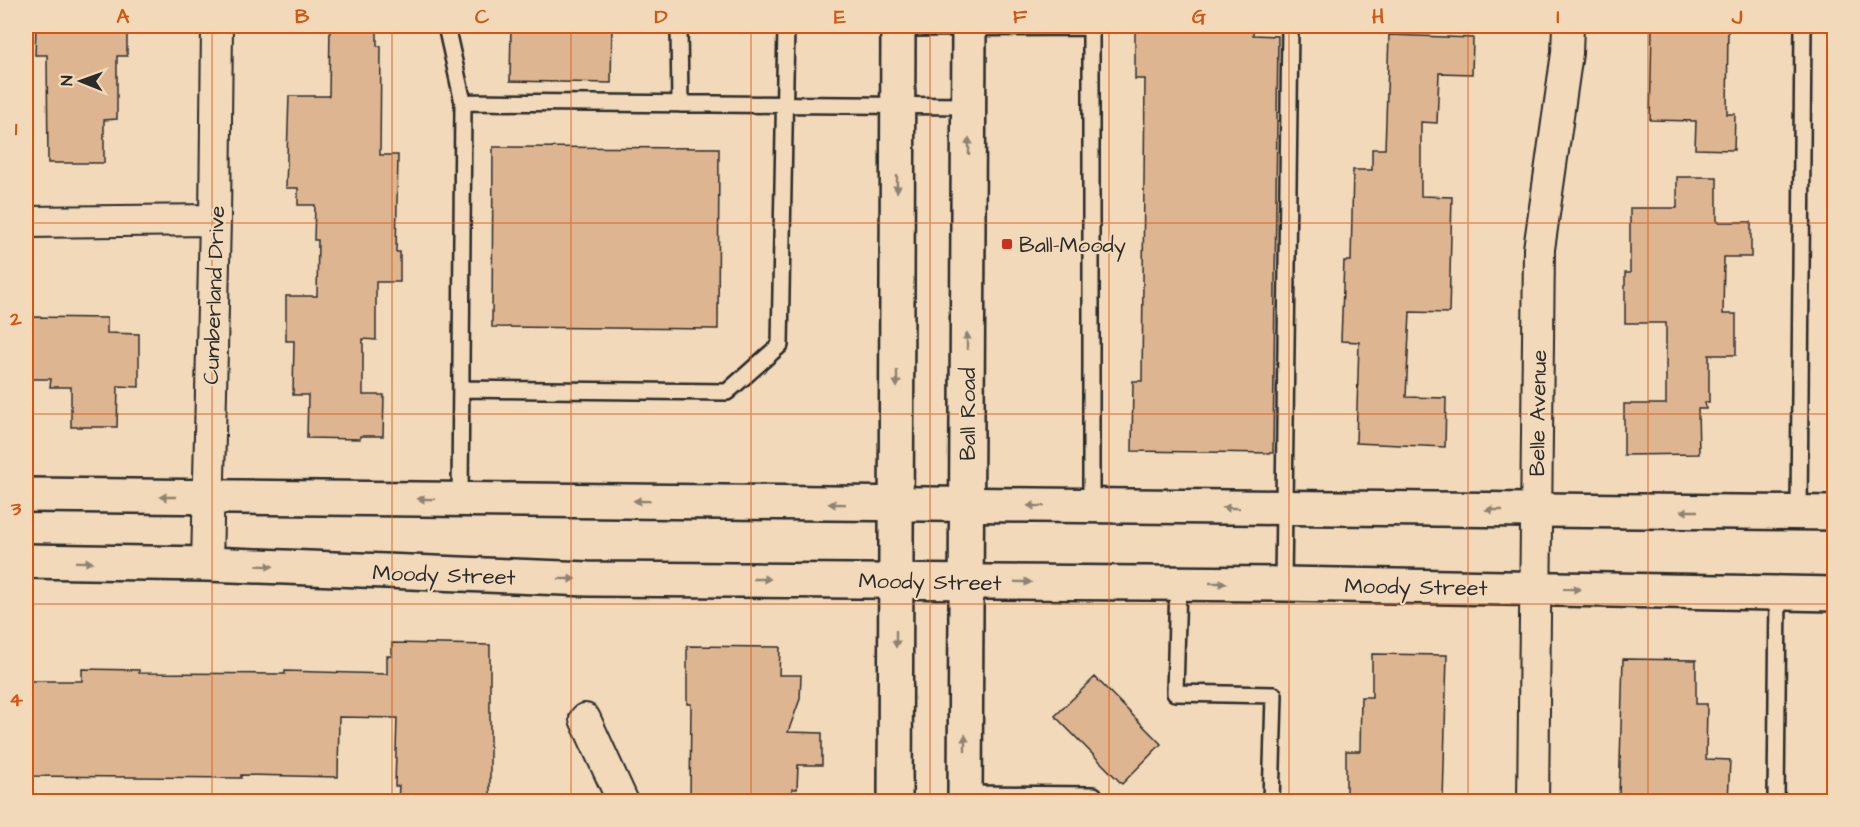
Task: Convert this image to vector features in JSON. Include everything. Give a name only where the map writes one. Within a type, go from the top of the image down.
[{"type":"main road","points":[[895,801],[898,27]]},
{"type":"main road","name":"Ball Road","points":[[965,798],[969,27]]},
{"type":"main road","points":[[26,495],[1815,513]]},
{"type":"main road","name":"Moody Street","points":[[26,561],[207,564],[509,577],[1283,584],[1822,594]]},
{"type":"street","name":"Cumberland Drive","points":[[207,564],[217,26]]},
{"type":"street","name":"Belle Avenue","points":[[1533,801],[1539,249],[1567,53],[1568,26]]},
{"type":"street","points":[[26,222],[215,220]]},
{"type":"street","points":[[585,719],[623,801]]},
{"type":"lane","points":[[446,26],[463,102],[460,499]]},
{"type":"lane","points":[[679,26],[680,104]]},
{"type":"lane","points":[[462,389],[727,392],[780,345],[786,26]]},
{"type":"lane","points":[[898,27],[1091,26],[1091,506]]},
{"type":"lane","points":[[1283,584],[1290,26]]},
{"type":"lane","points":[[1803,26],[1815,513]]},
{"type":"lane","points":[[463,102],[969,106]]},
{"type":"lane","points":[[1178,583],[1175,693],[1274,695],[1271,801]]},
{"type":"lane","points":[[1776,801],[1778,593]]},
{"type":"lane","points":[[965,798],[1094,795],[1094,801]]},
{"type":"building","points":[[36,26],[127,26],[127,56],[117,56],[117,119],[104,120],[104,163],[48,163],[47,55],[35,55]]},
{"type":"building","points":[[330,26],[377,26],[377,46],[381,46],[380,155],[398,155],[396,252],[400,252],[400,282],[376,282],[376,340],[363,339],[363,395],[384,395],[383,436],[360,436],[360,439],[307,438],[308,395],[293,395],[294,341],[286,341],[286,296],[317,296],[318,240],[314,240],[315,205],[298,205],[298,188],[286,188],[289,96],[329,96]]},
{"type":"building","points":[[511,26],[612,26],[611,83],[510,81]]},
{"type":"building","points":[[1135,26],[1253,26],[1253,35],[1278,36],[1273,453],[1132,451],[1133,381],[1142,381],[1145,79],[1135,79]]},
{"type":"building","points":[[1652,26],[1728,26],[1727,114],[1735,114],[1734,150],[1695,149],[1696,121],[1650,120]]},
{"type":"building","points":[[1389,35],[1473,38],[1472,74],[1439,73],[1437,123],[1421,122],[1421,196],[1452,197],[1449,313],[1410,312],[1406,397],[1446,398],[1445,447],[1356,443],[1359,342],[1341,341],[1344,261],[1351,261],[1353,170],[1372,170],[1372,149],[1385,149]]},
{"type":"building","points":[[493,147],[719,148],[718,329],[492,327]]},
{"type":"building","points":[[1677,177],[1717,177],[1717,222],[1751,222],[1751,257],[1724,257],[1723,314],[1736,314],[1736,355],[1709,355],[1709,402],[1705,402],[1706,409],[1698,409],[1699,454],[1624,455],[1624,404],[1666,404],[1666,323],[1625,323],[1625,273],[1630,273],[1630,208],[1677,208]]},
{"type":"building","points":[[26,317],[107,318],[107,333],[139,334],[139,387],[118,386],[117,427],[71,427],[71,387],[50,387],[51,379],[26,379]]},
{"type":"building","points":[[392,643],[490,645],[490,801],[398,801],[399,786],[395,786],[397,718],[339,717],[338,777],[26,776],[26,681],[82,681],[82,669],[139,670],[139,673],[285,674],[285,671],[387,674],[387,656],[392,656]]},
{"type":"building","points":[[687,646],[780,647],[779,675],[801,675],[800,699],[788,732],[822,733],[822,765],[798,765],[797,789],[792,789],[792,801],[690,801],[691,704],[687,704]]},
{"type":"building","points":[[1372,654],[1447,655],[1443,801],[1346,801],[1346,751],[1360,751],[1361,697],[1372,697]]},
{"type":"building","points":[[1623,659],[1696,660],[1696,704],[1707,704],[1706,759],[1730,760],[1728,801],[1650,801],[1650,797],[1619,797]]},
{"type":"building","points":[[1095,677],[1161,744],[1122,784],[1055,716]]},
{"type":"place","name":"Ball-Moody","points":[[1007,244]]}]
